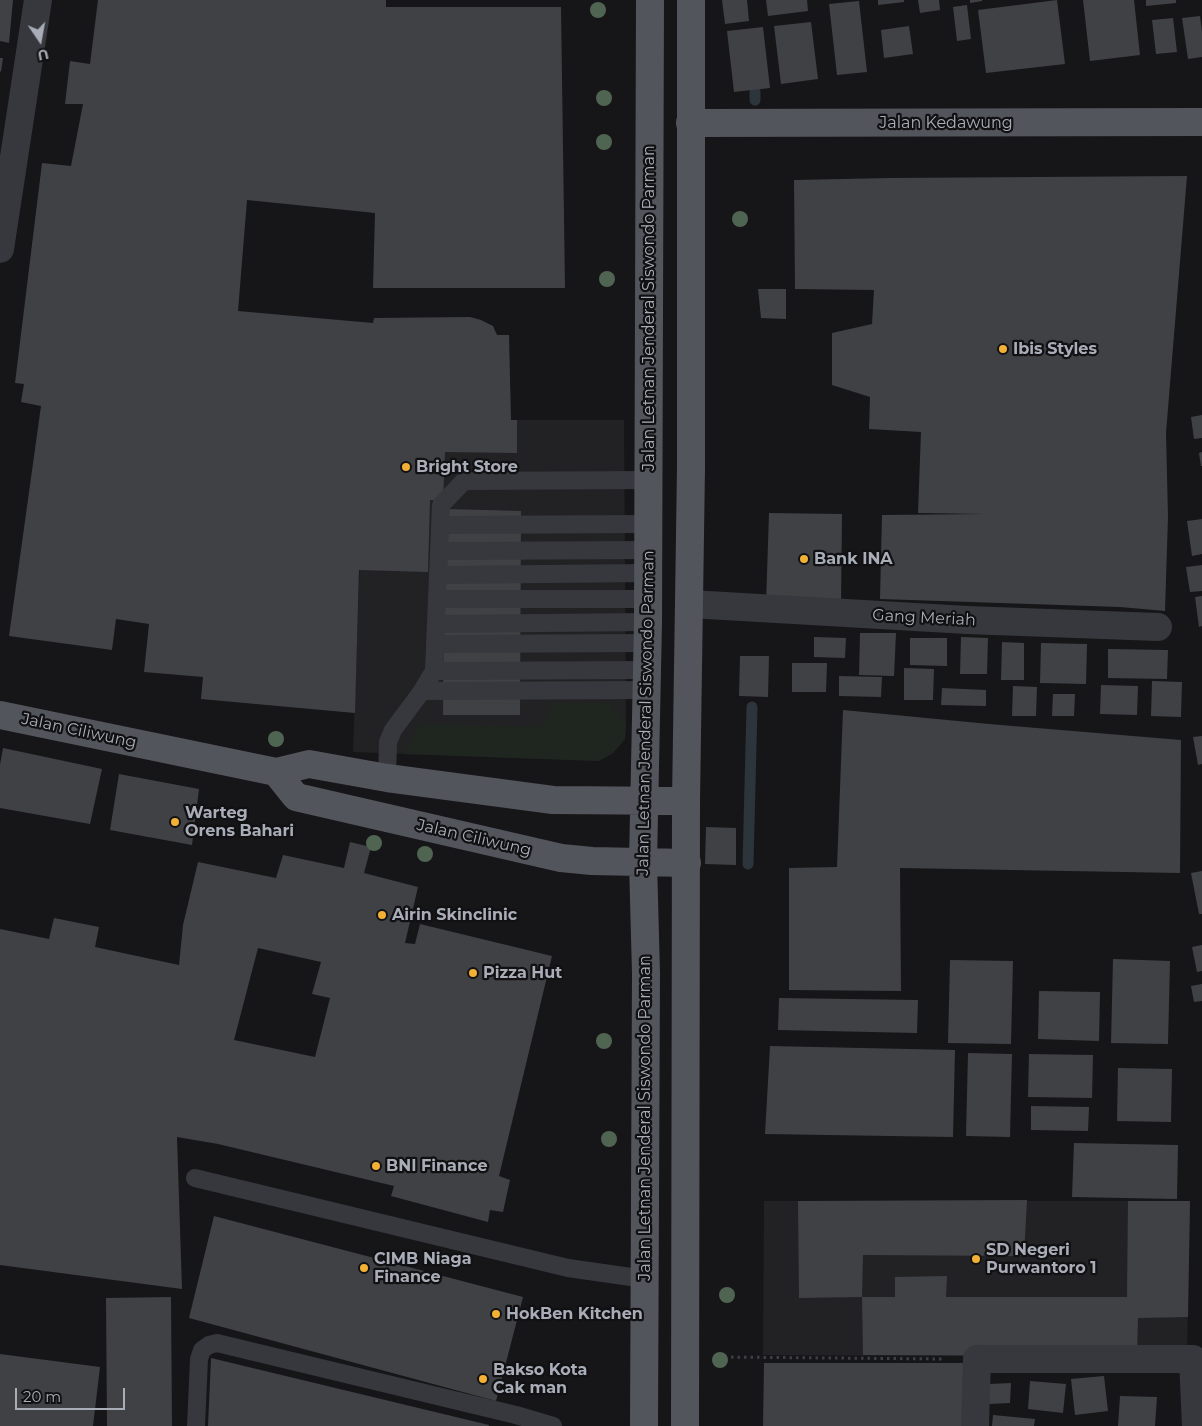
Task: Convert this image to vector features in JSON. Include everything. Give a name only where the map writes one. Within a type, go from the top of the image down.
[{"type":"main road","name":"Jalan Letnan Jenderal Siswondo Parman","points":[[644,1426],[646,973],[643,862],[648,585],[650,0]]},
{"type":"main road","points":[[685,1426],[686,801],[690,604],[691,0]]},
{"type":"main road","name":"Jalan Kedawung","points":[[690,124],[1199,122]]},
{"type":"main road","name":"Jalan Ciliwung","points":[[0,715],[276,772],[309,764],[387,778],[553,800],[686,801]]},
{"type":"main road","name":"Jalan Ciliwung","points":[[276,772],[296,798],[561,858],[592,862],[687,863]]},
{"type":"street","points":[[0,249],[38,0]]},
{"type":"street","name":"Gang Meriah","points":[[690,604],[967,620],[1158,627]]},
{"type":"street","points":[[975,1426],[977,1359],[1193,1359],[1196,1426]]},
{"type":"lane","points":[[387,778],[388,742],[393,730],[422,691],[434,670],[441,505],[464,481],[648,480]]},
{"type":"lane","points":[[440,526],[648,585]]},
{"type":"lane","points":[[439,551],[648,585]]},
{"type":"lane","points":[[438,575],[648,585]]},
{"type":"lane","points":[[437,599],[648,585]]},
{"type":"lane","points":[[436,624],[648,585]]},
{"type":"lane","points":[[436,644],[648,585]]},
{"type":"lane","points":[[434,670],[647,680]]},
{"type":"lane","points":[[422,691],[647,680]]},
{"type":"lane","points":[[195,1178],[568,1268],[645,1279]]},
{"type":"lane","points":[[196,1426],[199,1359],[202,1350],[209,1345],[217,1343],[516,1415],[553,1426]]},
{"type":"path","points":[[685,1355],[729,1358],[977,1359]]},
{"type":"shaded area","points":[[365,420],[624,420],[626,723],[625,739],[613,753],[599,761],[353,752]]},
{"type":"shaded area","points":[[554,703],[608,703],[626,723],[625,739],[613,753],[599,761],[404,754],[420,724],[540,727]]},
{"type":"shaded area","name":"SD Negeri Purwantoro 1","points":[[764,1201],[1190,1201],[1187,1357],[763,1355]]},
{"type":"building","points":[[0,0],[13,0],[9,43],[0,41]]},
{"type":"building","points":[[98,0],[386,0],[386,7],[561,7],[565,288],[373,288],[375,213],[247,200],[238,311],[373,323],[374,318],[470,317],[493,326],[497,335],[509,335],[511,420],[517,420],[517,453],[445,452],[443,500],[430,500],[428,572],[359,570],[355,713],[201,699],[203,677],[144,672],[149,624],[116,619],[112,650],[9,636],[41,406],[21,402],[24,384],[15,383],[42,163],[71,166],[83,104],[65,104],[70,61],[90,64]]},
{"type":"building","points":[[722,0],[747,0],[749,21],[725,24]]},
{"type":"building","points":[[766,0],[807,0],[808,11],[768,16]]},
{"type":"building","points":[[878,0],[904,0],[904,2],[878,5]]},
{"type":"building","points":[[918,0],[939,0],[940,10],[920,13]]},
{"type":"building","points":[[970,0],[982,0],[982,1],[970,3]]},
{"type":"building","points":[[1057,0],[1065,64],[986,73],[978,10]]},
{"type":"building","points":[[1083,0],[1134,0],[1140,55],[1090,61]]},
{"type":"building","points":[[1146,0],[1176,0],[1176,3],[1146,6]]},
{"type":"building","points":[[859,1],[867,72],[837,75],[829,4]]},
{"type":"building","points":[[967,5],[971,39],[957,41],[953,7]]},
{"type":"building","points":[[1200,16],[1202,57],[1188,59],[1182,18]]},
{"type":"building","points":[[1173,18],[1177,52],[1156,54],[1152,20]]},
{"type":"building","points":[[811,22],[818,79],[781,84],[774,26]]},
{"type":"building","points":[[909,26],[913,54],[884,58],[881,30]]},
{"type":"building","points":[[763,27],[770,88],[734,92],[727,31]]},
{"type":"building","points":[[0,58],[3,58],[1,72],[0,71]]},
{"type":"building","points":[[1187,176],[1166,433],[1168,517],[1165,611],[1120,607],[880,599],[882,515],[985,514],[918,513],[921,432],[869,429],[870,397],[832,385],[832,333],[872,324],[874,290],[795,289],[794,180]]},
{"type":"building","points":[[758,289],[786,289],[786,319],[761,318]]},
{"type":"building","points":[[1202,415],[1202,438],[1194,439],[1191,417]]},
{"type":"building","points":[[1202,452],[1202,466],[1201,466],[1199,453]]},
{"type":"building","points":[[445,509],[521,511],[520,715],[443,715]]},
{"type":"building","name":"Bank INA","points":[[769,513],[842,514],[841,607],[766,604]]},
{"type":"building","points":[[1202,519],[1202,554],[1192,556],[1187,521]]},
{"type":"building","points":[[1202,565],[1202,591],[1190,592],[1186,567]]},
{"type":"building","points":[[1202,596],[1202,626],[1199,627],[1195,597]]},
{"type":"building","points":[[860,633],[896,633],[894,676],[859,675]]},
{"type":"building","points":[[814,637],[846,638],[845,658],[814,657]]},
{"type":"building","points":[[961,637],[988,638],[987,674],[960,674]]},
{"type":"building","points":[[910,638],[947,638],[947,666],[910,665]]},
{"type":"building","points":[[1002,642],[1024,643],[1024,680],[1001,680]]},
{"type":"building","points":[[1041,643],[1087,644],[1086,684],[1040,683]]},
{"type":"building","points":[[1108,649],[1168,650],[1167,679],[1108,678]]},
{"type":"building","points":[[740,656],[769,656],[768,697],[739,696]]},
{"type":"building","points":[[792,663],[827,663],[826,692],[792,692]]},
{"type":"building","points":[[904,668],[934,669],[933,700],[904,700]]},
{"type":"building","points":[[839,676],[882,677],[881,697],[839,696]]},
{"type":"building","points":[[1152,681],[1182,682],[1181,717],[1151,716]]},
{"type":"building","points":[[1101,685],[1138,686],[1137,715],[1100,714]]},
{"type":"building","points":[[1013,686],[1037,687],[1036,716],[1012,716]]},
{"type":"building","points":[[942,688],[986,690],[986,706],[941,705]]},
{"type":"building","points":[[1053,694],[1075,694],[1074,716],[1052,716]]},
{"type":"building","points":[[843,710],[1181,740],[1180,873],[900,868],[901,991],[789,990],[789,868],[837,867]]},
{"type":"building","points":[[1202,736],[1202,764],[1198,765],[1193,737]]},
{"type":"building","points":[[3,748],[102,769],[90,824],[0,808],[0,765]]},
{"type":"building","points":[[119,774],[199,789],[192,845],[110,830]]},
{"type":"building","points":[[706,827],[736,828],[736,865],[705,864]]},
{"type":"building","points":[[350,842],[371,847],[364,873],[418,887],[405,943],[415,944],[420,924],[552,956],[499,1176],[510,1180],[503,1212],[490,1210],[488,1222],[391,1196],[394,1186],[218,1144],[177,1137],[182,1289],[0,1265],[0,929],[49,939],[54,918],[99,927],[95,947],[179,965],[183,925],[198,862],[276,878],[283,855],[344,868]],"holes":[[[258,948],[321,962],[312,994],[330,998],[315,1057],[234,1040]]]},
{"type":"building","points":[[1202,871],[1202,914],[1199,914],[1191,873]]},
{"type":"building","points":[[1202,945],[1202,971],[1197,972],[1192,947]]},
{"type":"building","points":[[1113,959],[1170,961],[1168,1044],[1111,1043]]},
{"type":"building","points":[[950,960],[1013,961],[1011,1044],[948,1043]]},
{"type":"building","points":[[1202,984],[1202,1001],[1194,1002],[1191,986]]},
{"type":"building","points":[[1039,991],[1100,992],[1099,1041],[1038,1039]]},
{"type":"building","points":[[779,998],[918,1000],[917,1033],[778,1030]]},
{"type":"building","points":[[770,1046],[955,1050],[953,1137],[765,1134]]},
{"type":"building","points":[[968,1053],[1012,1054],[1010,1137],[966,1136]]},
{"type":"building","points":[[1029,1054],[1093,1055],[1092,1098],[1028,1097]]},
{"type":"building","points":[[1118,1068],[1172,1069],[1171,1122],[1117,1121]]},
{"type":"building","points":[[1031,1106],[1089,1107],[1088,1131],[1031,1130]]},
{"type":"building","points":[[1074,1143],[1178,1145],[1177,1199],[1072,1197]]},
{"type":"building","points":[[1027,1200],[1024,1256],[863,1255],[862,1297],[799,1298],[798,1201]]},
{"type":"building","points":[[1128,1201],[1190,1201],[1188,1317],[1138,1318],[1137,1356],[863,1355],[862,1297],[895,1297],[895,1277],[947,1276],[946,1297],[1127,1297]]},
{"type":"building","points":[[214,1216],[523,1297],[496,1401],[189,1318]]},
{"type":"building","points":[[171,1297],[172,1426],[107,1426],[106,1298]]},
{"type":"building","points":[[0,1354],[100,1367],[93,1426],[0,1426]]},
{"type":"building","points":[[211,1358],[489,1425],[489,1426],[208,1426]]},
{"type":"building","points":[[764,1363],[970,1363],[968,1426],[763,1426]]},
{"type":"building","points":[[1104,1376],[1108,1411],[1075,1415],[1071,1379]]},
{"type":"building","points":[[1030,1381],[1066,1384],[1063,1413],[1028,1409]]},
{"type":"building","points":[[1011,1383],[1010,1403],[988,1404],[989,1384]]},
{"type":"building","points":[[1120,1396],[1157,1397],[1155,1426],[1118,1426]]},
{"type":"building","points":[[993,1415],[1035,1419],[1034,1426],[992,1426]]},
{"type":"waterway","points":[[755,92],[755,100]]},
{"type":"waterway","points":[[748,864],[752,707]]},
{"type":"place","name":"Ibis Styles","points":[[1003,349]]},
{"type":"place","name":"Bright Store","points":[[406,467]]},
{"type":"place","name":"Bank INA","points":[[804,559]]},
{"type":"place","name":"Warteg Orens Bahari","points":[[175,822]]},
{"type":"place","name":"Airin Skinclinic","points":[[382,915]]},
{"type":"place","name":"Pizza Hut","points":[[473,973]]},
{"type":"place","name":"BNI Finance","points":[[376,1166]]},
{"type":"place","name":"SD Negeri Purwantoro 1","points":[[976,1259]]},
{"type":"place","name":"CIMB Niaga Finance","points":[[364,1268]]},
{"type":"place","name":"HokBen Kitchen","points":[[496,1314]]},
{"type":"place","name":"Bakso Kota Cak man","points":[[483,1379]]}]
